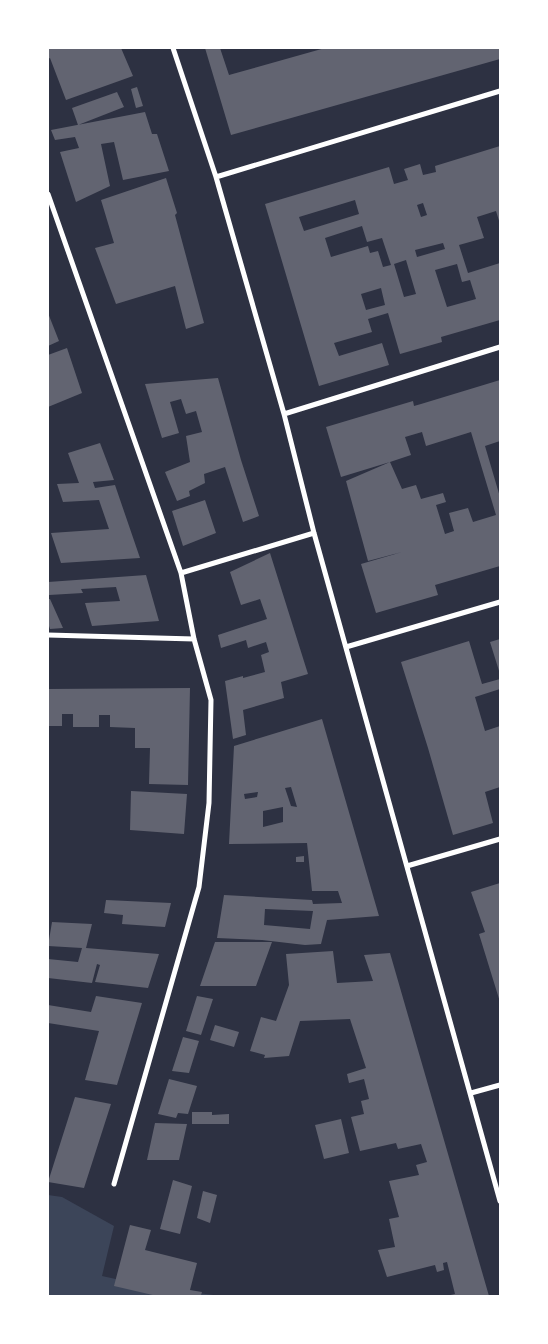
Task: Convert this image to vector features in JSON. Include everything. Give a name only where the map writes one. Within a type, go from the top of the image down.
[{"type":"street","points":[[173,48],[216,177],[284,414],[314,533],[500,1200]]},
{"type":"street","points":[[216,177],[500,91]]},
{"type":"street","points":[[48,194],[181,573],[194,639],[210,700],[209,804],[199,887],[114,1184]]},
{"type":"street","points":[[284,414],[500,347]]},
{"type":"street","points":[[181,573],[314,533]]},
{"type":"street","points":[[346,648],[500,602]]},
{"type":"street","points":[[48,635],[194,639]]},
{"type":"street","points":[[406,866],[500,839]]},
{"type":"street","points":[[471,1093],[500,1085]]},
{"type":"shaded area","points":[[48,1195],[62,1197],[114,1226],[102,1276],[152,1287],[221,1296],[48,1296]]},
{"type":"building","points":[[48,48],[121,48],[133,76],[66,100],[50,58],[48,59]]},
{"type":"building","points":[[205,48],[220,48],[229,75],[325,48],[500,48],[500,59],[231,135]]},
{"type":"building","points":[[137,87],[143,106],[136,108],[131,89]]},
{"type":"building","points":[[117,92],[124,107],[78,125],[72,108]]},
{"type":"building","points":[[145,112],[152,134],[157,134],[169,171],[123,180],[114,142],[101,144],[110,186],[76,202],[60,152],[79,148],[75,137],[55,140],[51,130]]},
{"type":"building","points":[[500,146],[500,224],[496,211],[477,217],[484,238],[459,245],[468,273],[500,263],[500,320],[441,337],[442,342],[400,354],[388,313],[368,319],[372,332],[334,343],[339,356],[382,343],[389,365],[319,386],[265,204],[389,167],[394,184],[408,180],[404,169],[420,164],[423,175],[436,172],[435,166]],"holes":[[[355,200],[359,214],[304,231],[299,217]],[[423,203],[427,215],[421,217],[417,205]],[[362,226],[367,242],[382,238],[391,265],[383,267],[378,251],[370,253],[368,246],[331,257],[325,238]],[[443,243],[445,249],[417,257],[415,250]],[[406,260],[416,294],[404,297],[394,264]],[[457,264],[462,282],[470,280],[476,299],[447,307],[435,270]],[[381,288],[385,305],[366,310],[361,294]]]},
{"type":"building","points":[[166,178],[177,213],[175,215],[204,323],[186,329],[175,286],[116,304],[95,248],[114,243],[101,200]]},
{"type":"building","points":[[48,313],[59,341],[48,346]]},
{"type":"building","points":[[67,348],[82,393],[48,407],[48,355]]},
{"type":"building","points":[[218,378],[259,516],[243,522],[225,467],[204,474],[205,483],[189,491],[190,496],[177,501],[165,472],[190,462],[186,436],[202,432],[196,411],[186,414],[181,399],[170,402],[179,433],[162,438],[145,384]]},
{"type":"building","points":[[500,380],[500,441],[485,446],[500,497],[500,566],[435,585],[438,595],[376,613],[361,564],[402,552],[368,561],[346,481],[390,462],[341,477],[326,427],[413,401],[414,406]],"holes":[[[422,432],[426,446],[471,432],[496,515],[473,522],[468,508],[449,513],[454,531],[445,534],[436,505],[446,502],[443,493],[421,499],[416,485],[402,489],[390,462],[411,455],[405,437]]]},
{"type":"building","points":[[100,443],[114,480],[93,482],[95,488],[115,485],[140,558],[61,563],[51,533],[109,529],[99,500],[63,502],[57,484],[79,483],[68,453]]},
{"type":"building","points":[[205,500],[216,533],[183,546],[172,511]]},
{"type":"building","points":[[270,553],[308,674],[281,682],[284,698],[243,710],[246,735],[233,739],[225,681],[265,672],[261,655],[269,652],[266,642],[248,648],[246,640],[221,648],[218,635],[267,619],[260,599],[241,605],[230,572]]},
{"type":"building","points":[[146,575],[159,621],[92,626],[85,603],[120,601],[116,587],[81,589],[83,593],[49,595],[48,592],[48,582]]},
{"type":"building","points":[[48,599],[50,599],[63,628],[50,629],[48,623]]},
{"type":"building","points":[[500,639],[500,674],[490,642]]},
{"type":"building","points":[[469,641],[482,684],[500,679],[500,689],[475,697],[485,731],[500,726],[500,787],[485,792],[493,823],[453,835],[401,662]]},
{"type":"building","points":[[190,688],[188,785],[149,784],[150,748],[135,748],[135,728],[110,727],[110,715],[99,715],[99,727],[73,727],[73,714],[62,714],[62,726],[48,726],[48,689]]},
{"type":"building","points":[[322,719],[379,916],[327,920],[321,944],[305,945],[262,940],[217,938],[224,895],[312,900],[313,904],[342,903],[338,891],[312,891],[307,843],[229,844],[234,746]],"holes":[[[291,787],[297,807],[291,806],[285,788]],[[258,792],[257,797],[245,799],[244,794]],[[283,807],[283,822],[263,827],[263,811]],[[265,909],[313,911],[310,929],[264,925]]]},
{"type":"building","points":[[131,791],[187,794],[184,834],[130,830]]},
{"type":"building","points":[[304,856],[304,862],[296,862],[296,857]]},
{"type":"building","points":[[500,883],[500,1002],[479,934],[485,932],[471,892]]},
{"type":"building","points":[[106,900],[171,903],[165,927],[122,924],[123,915],[104,913]]},
{"type":"building","points":[[52,922],[92,924],[86,948],[159,954],[148,988],[95,982],[100,965],[97,964],[92,983],[48,978],[48,959],[78,962],[82,948],[48,946]]},
{"type":"building","points":[[215,942],[272,942],[256,986],[200,986]]},
{"type":"building","points":[[333,951],[337,983],[373,981],[364,955],[390,953],[489,1296],[446,1296],[455,1294],[447,1262],[443,1263],[444,1270],[437,1272],[435,1265],[387,1277],[378,1250],[395,1247],[389,1219],[399,1217],[389,1181],[419,1175],[416,1165],[427,1162],[421,1144],[398,1149],[396,1143],[360,1151],[351,1117],[364,1114],[361,1101],[369,1099],[364,1079],[349,1083],[347,1074],[366,1068],[350,1019],[300,1021],[289,1056],[264,1058],[265,1055],[250,1051],[261,1017],[276,1021],[289,985],[286,954]]},
{"type":"building","points":[[96,996],[142,1003],[117,1085],[85,1080],[99,1031],[48,1023],[48,1005],[91,1012]]},
{"type":"building","points":[[197,996],[213,999],[201,1035],[186,1031]]},
{"type":"building","points":[[215,1025],[239,1032],[234,1047],[210,1040]]},
{"type":"building","points":[[183,1037],[199,1041],[189,1073],[172,1071]]},
{"type":"building","points":[[169,1079],[197,1086],[188,1114],[178,1113],[176,1118],[158,1114]]},
{"type":"building","points":[[75,1097],[111,1104],[84,1188],[48,1182]]},
{"type":"building","points":[[192,1112],[212,1112],[212,1115],[229,1114],[229,1124],[192,1124]]},
{"type":"building","points":[[341,1119],[349,1153],[324,1159],[315,1125]]},
{"type":"building","points":[[155,1123],[187,1124],[179,1160],[147,1160]]},
{"type":"building","points":[[173,1180],[192,1186],[180,1234],[160,1229]]},
{"type":"building","points":[[203,1191],[217,1195],[210,1223],[197,1218]]},
{"type":"building","points":[[130,1225],[151,1230],[145,1250],[197,1263],[190,1290],[202,1292],[201,1295],[206,1296],[157,1296],[114,1286]]}]
